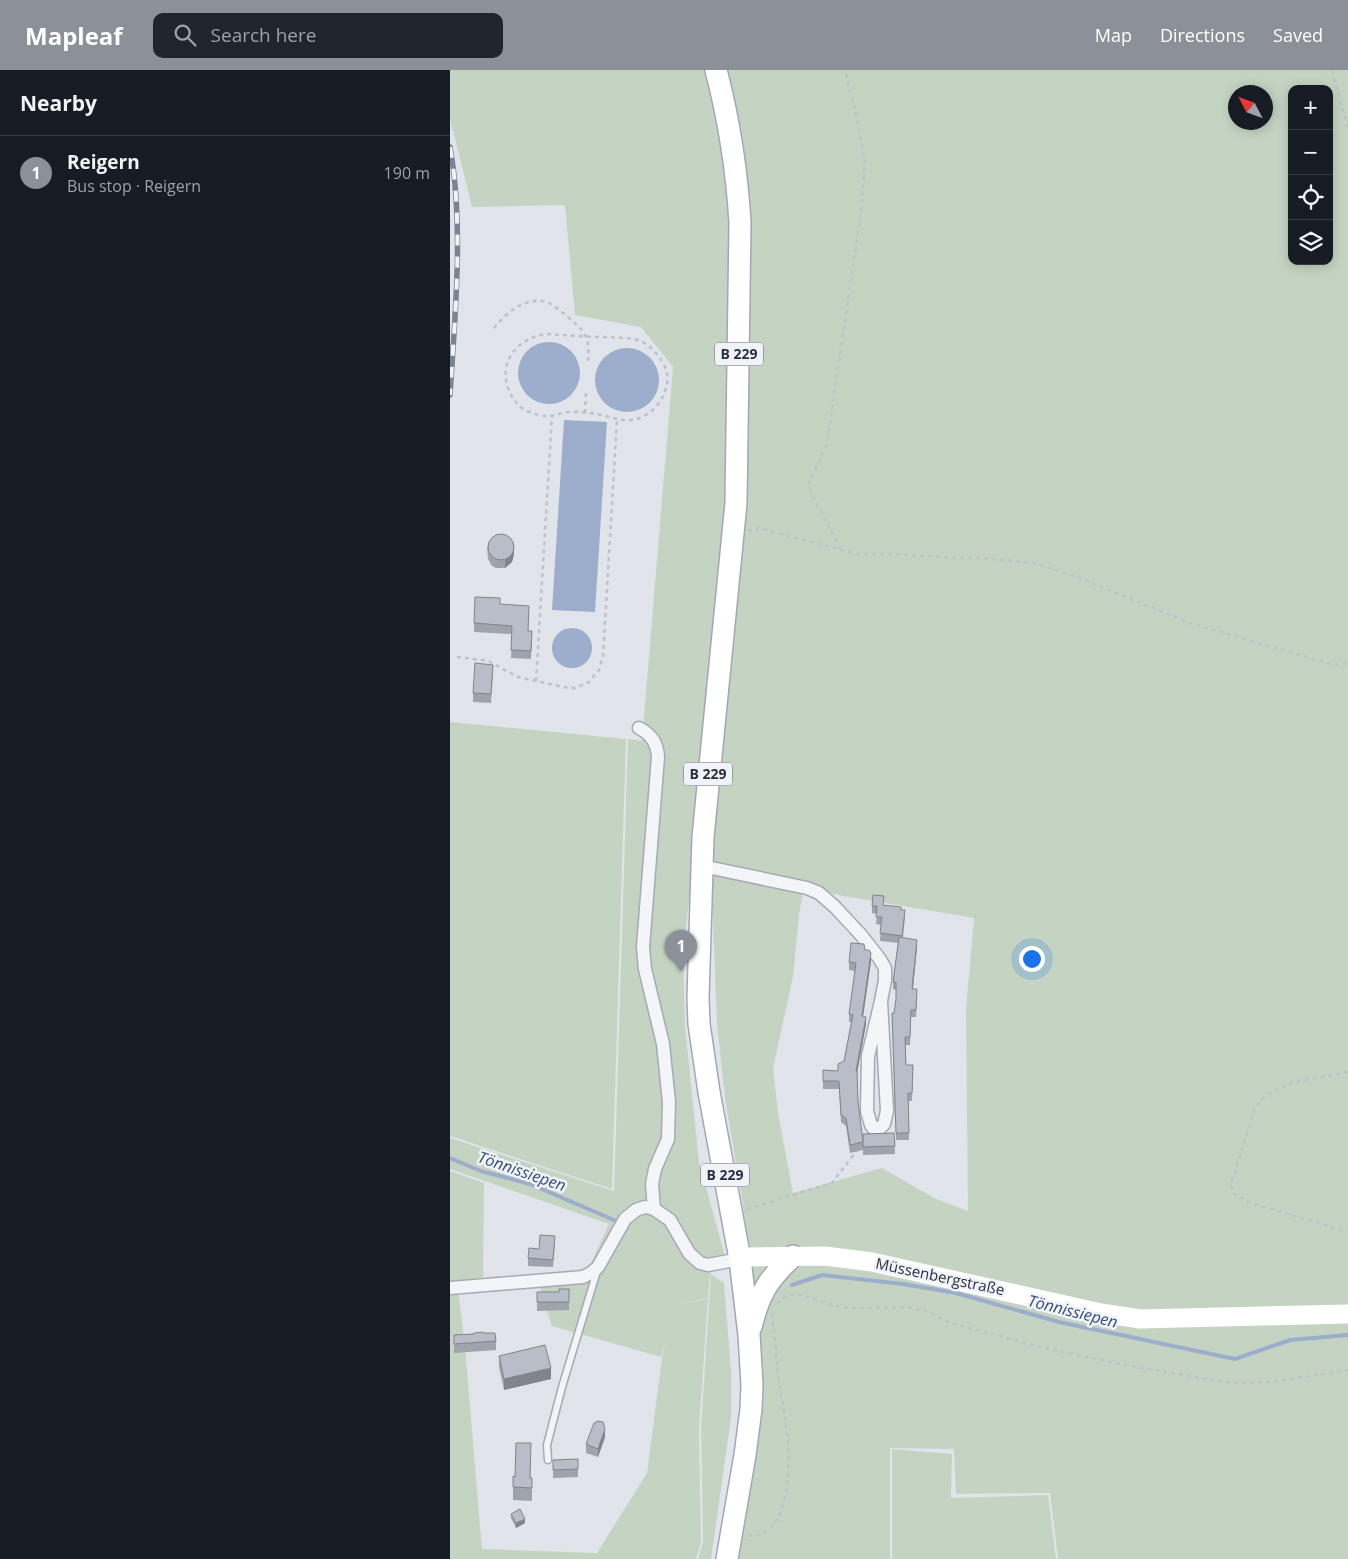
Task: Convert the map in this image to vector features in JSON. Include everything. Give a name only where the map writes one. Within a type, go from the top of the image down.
[{"type":"main road","name":"B 229","points":[[716,70],[725,107],[737,175],[740,223],[737,462],[734,534],[702,837],[698,974],[699,1024],[709,1092],[740,1259],[749,1335],[752,1385],[751,1409],[727,1559]]},
{"type":"main road","points":[[749,1335],[757,1304],[767,1285],[793,1256]]},
{"type":"main road","name":"Müssenbergstraße","points":[[740,1259],[832,1256],[872,1262],[1091,1311],[1134,1318],[1348,1314]]},
{"type":"street","points":[[639,728],[655,741],[658,748],[643,947],[645,969],[666,1063],[669,1123],[668,1139],[653,1176],[654,1209]]},
{"type":"street","points":[[702,866],[819,892],[848,921],[882,962],[885,973],[881,1001],[867,1064],[867,1111],[869,1122],[874,1128],[883,1126],[887,1111],[881,1001]]},
{"type":"street","points":[[450,1288],[579,1278],[591,1273],[598,1267],[630,1214],[645,1207],[654,1209],[670,1220],[689,1253],[700,1263],[708,1265],[740,1259]]},
{"type":"lane","points":[[548,1460],[547,1452],[550,1432],[598,1267]]},
{"type":"path","points":[[842,550],[811,494],[809,480],[827,443],[861,213],[865,160],[845,70]]},
{"type":"path","points":[[1332,70],[1348,128]]},
{"type":"path","points":[[494,328],[510,311],[527,303],[542,302],[551,304],[582,330],[589,345],[588,361]]},
{"type":"path","points":[[539,335],[586,337],[639,340],[652,348],[666,369],[667,376],[666,390],[654,408],[644,416],[624,421],[585,413],[568,412],[544,416],[522,408],[514,400],[506,382],[506,373],[510,358],[519,345],[527,339],[539,335]]},
{"type":"path","points":[[585,413],[586,392]]},
{"type":"path","points":[[536,681],[552,415]]},
{"type":"path","points":[[457,657],[488,661],[518,676],[568,688],[574,688],[589,682],[595,675],[601,664],[617,420]]},
{"type":"path","points":[[734,534],[760,528],[857,554],[981,558],[1033,562],[1075,576],[1190,623],[1334,665],[1348,662]]},
{"type":"path","points":[[1348,1072],[1293,1082],[1266,1095],[1255,1108],[1230,1184],[1234,1194],[1248,1202],[1348,1232]]},
{"type":"path","points":[[732,1214],[832,1183],[874,1128]]},
{"type":"path","points":[[776,1304],[783,1298],[794,1294],[840,1307],[906,1307],[929,1312],[950,1323],[1044,1348],[1125,1366],[1231,1383],[1272,1382],[1348,1370]]},
{"type":"path","points":[[732,1535],[753,1536],[763,1534],[770,1529],[776,1523],[786,1486],[788,1441],[772,1321],[774,1312]]},
{"type":"green space","points":[[450,70],[1348,70],[1348,1559],[1058,1559],[1050,1493],[956,1494],[954,1449],[890,1448],[890,1559],[734,1559],[741,1502],[763,1396],[759,1322],[749,1242],[725,1098],[717,1024],[711,872],[803,892],[793,977],[773,1068],[778,1113],[793,1193],[882,1168],[936,1199],[968,1211],[966,1009],[974,918],[843,896],[707,867],[694,862],[683,949],[685,1026],[699,1162],[725,1256],[710,1274],[708,1298],[679,1304],[708,1299],[699,1427],[701,1543],[696,1559],[450,1559],[450,1171],[484,1183],[483,1277],[457,1282],[465,1347],[482,1549],[597,1553],[647,1473],[665,1343],[661,1357],[552,1326],[539,1285],[584,1279],[609,1224],[450,1169],[450,1138],[614,1191],[628,739],[642,741],[673,367],[641,327],[575,315],[565,205],[472,207],[450,119]]},
{"type":"green space","points":[[450,722],[626,739],[612,1189],[450,1136]]},
{"type":"green space","points":[[711,1274],[724,1283],[731,1370],[731,1418],[711,1559],[698,1559],[703,1542],[701,1428]]},
{"type":"green space","points":[[892,1449],[952,1454],[951,1498],[1048,1495],[1056,1559],[892,1559]]},
{"type":"water","points":[[543,342],[555,342],[571,351],[578,361],[580,373],[578,385],[571,395],[555,404],[543,404],[532,399],[523,390],[518,379],[518,367],[523,356],[532,347]]},
{"type":"water","points":[[627,348],[645,354],[653,362],[659,380],[653,398],[645,406],[627,412],[609,406],[601,398],[595,380],[601,362],[609,354]]},
{"type":"water","points":[[564,420],[607,422],[595,612],[552,610]]},
{"type":"water","points":[[572,628],[586,634],[592,648],[586,662],[572,668],[558,662],[552,648],[558,634]]},
{"type":"building","points":[[501,534],[510,538],[514,547],[510,556],[501,560],[492,556],[488,547],[492,538]]},
{"type":"building","points":[[475,597],[500,598],[500,604],[529,606],[528,631],[532,631],[531,651],[511,650],[512,626],[474,623]]},
{"type":"building","points":[[475,663],[493,665],[491,694],[473,693]]},
{"type":"building","points":[[873,895],[884,896],[883,905],[901,907],[901,910],[905,910],[902,936],[880,933],[882,917],[876,917],[877,906],[872,906]]},
{"type":"building","points":[[899,937],[917,940],[912,989],[917,989],[916,1010],[911,1010],[910,1037],[905,1037],[906,1065],[913,1065],[912,1093],[908,1093],[909,1133],[896,1133],[892,1013],[894,1013],[896,999],[896,982],[893,982]]},
{"type":"building","points":[[851,943],[864,944],[865,950],[869,950],[871,953],[862,1016],[866,1017],[856,1071],[863,1142],[850,1145],[846,1118],[841,1115],[839,1081],[823,1081],[823,1070],[838,1071],[838,1064],[844,1061],[853,1015],[849,1014],[856,963],[849,962]]},
{"type":"building","points":[[894,1133],[895,1146],[863,1147],[863,1134]]},
{"type":"building","points":[[540,1235],[555,1236],[553,1260],[528,1258],[529,1248],[539,1249]]},
{"type":"building","points":[[559,1289],[569,1289],[569,1302],[537,1302],[537,1292],[559,1292]]},
{"type":"building","points":[[483,1332],[495,1333],[496,1341],[454,1344],[454,1335]]},
{"type":"building","points":[[545,1345],[551,1368],[504,1379],[499,1356]]},
{"type":"building","points":[[598,1421],[603,1422],[605,1429],[598,1449],[586,1444],[594,1423]]},
{"type":"building","points":[[516,1443],[531,1443],[530,1478],[532,1478],[532,1488],[513,1487]]},
{"type":"building","points":[[578,1459],[578,1469],[553,1470],[553,1460]]},
{"type":"building","points":[[520,1509],[525,1519],[516,1523],[511,1514]]},
{"type":"waterway","name":"Tönnissiepen","points":[[450,1158],[481,1171],[530,1184],[614,1220]]},
{"type":"waterway","name":"Tönnissiepen","points":[[792,1285],[822,1275],[903,1284],[956,1293],[1059,1322],[1235,1359],[1290,1340],[1348,1335]]},
{"type":"railway","points":[[450,147],[457,208],[456,302],[450,395]]},
{"type":"place","name":"Reigern","points":[[681,971]]}]
